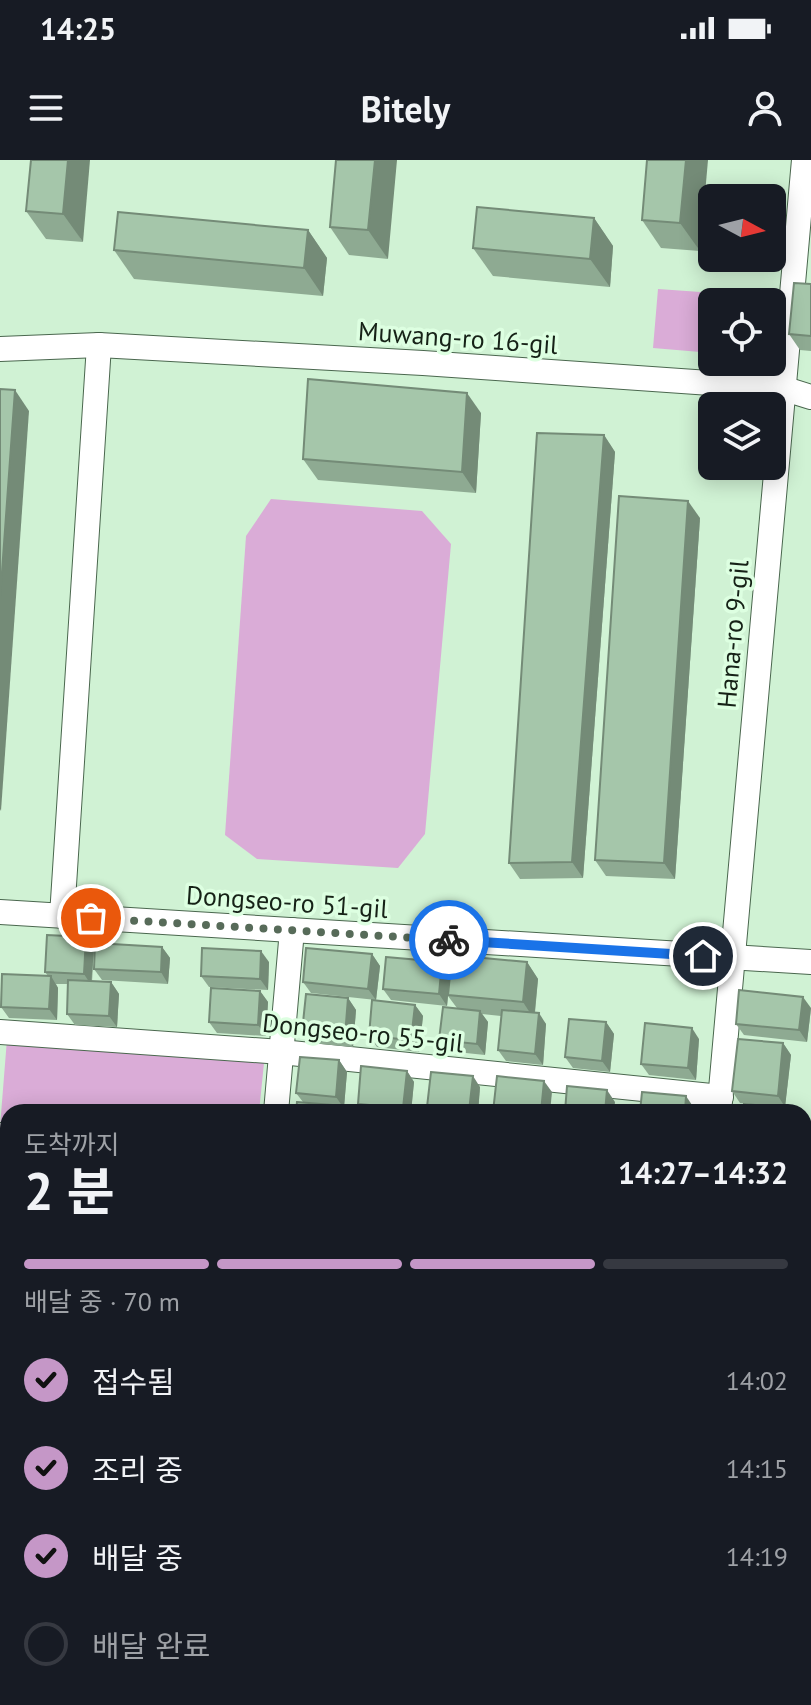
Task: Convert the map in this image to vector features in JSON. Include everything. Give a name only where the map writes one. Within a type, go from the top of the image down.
[{"type":"street","name":"Hana-ro 9-gil","points":[[720,1104],[804,160]]},
{"type":"street","name":"Muwang-ro 16-gil","points":[[0,349],[99,345],[407,362],[782,388],[811,397]]},
{"type":"street","points":[[62,916],[99,345]]},
{"type":"street","name":"Dongseo-ro 51-gil","points":[[0,912],[811,962]]},
{"type":"street","points":[[277,1104],[292,930]]},
{"type":"street","name":"Dongseo-ro 55-gil","points":[[0,1032],[281,1052],[720,1104]]},
{"type":"shaded area","points":[[658,289],[698,292],[698,352],[653,348]]},
{"type":"shaded area","points":[[271,499],[422,511],[451,544],[425,834],[398,868],[257,859],[225,835],[246,536]]},
{"type":"shaded area","points":[[7,1039],[264,1063],[260,1104],[2,1104]]},
{"type":"building","points":[[31,160],[68,160],[63,214],[26,211]]},
{"type":"building","points":[[336,160],[375,160],[368,230],[330,227]]},
{"type":"building","points":[[647,160],[686,160],[680,223],[642,220]]},
{"type":"building","points":[[477,207],[594,218],[590,259],[473,248]]},
{"type":"building","points":[[118,212],[308,230],[304,268],[114,250]]},
{"type":"building","points":[[794,283],[811,284],[811,336],[789,334]]},
{"type":"building","points":[[308,379],[467,393],[462,472],[303,459]]},
{"type":"building","points":[[0,389],[15,390],[0,600]]},
{"type":"building","points":[[537,433],[604,435],[572,862],[509,863]]},
{"type":"building","points":[[619,496],[688,501],[664,863],[595,860]]},
{"type":"building","points":[[47,935],[86,937],[84,974],[45,972]]},
{"type":"building","points":[[95,943],[162,947],[161,972],[94,969]]},
{"type":"building","points":[[202,948],[261,951],[260,979],[201,976]]},
{"type":"building","points":[[306,948],[372,954],[368,989],[303,982]]},
{"type":"building","points":[[452,955],[527,962],[523,1002],[448,995]]},
{"type":"building","points":[[386,957],[442,962],[439,994],[383,989]]},
{"type":"building","points":[[2,974],[51,976],[49,1009],[1,1007]]},
{"type":"building","points":[[68,980],[111,982],[109,1016],[67,1014]]},
{"type":"building","points":[[211,988],[260,991],[258,1025],[209,1022]]},
{"type":"building","points":[[739,990],[803,997],[799,1030],[736,1024]]},
{"type":"building","points":[[306,994],[348,998],[345,1036],[302,1032]]},
{"type":"building","points":[[372,1000],[415,1005],[411,1040],[369,1036]]},
{"type":"building","points":[[443,1007],[480,1011],[477,1044],[439,1040]]},
{"type":"building","points":[[502,1010],[539,1013],[535,1054],[498,1050]]},
{"type":"building","points":[[569,1019],[606,1022],[602,1061],[565,1057]]},
{"type":"building","points":[[645,1023],[692,1028],[688,1068],[641,1064]]},
{"type":"building","points":[[738,1039],[783,1043],[778,1096],[732,1091]]},
{"type":"building","points":[[300,1057],[339,1060],[336,1097],[296,1093]]},
{"type":"building","points":[[361,1066],[407,1071],[403,1104],[358,1104]]},
{"type":"building","points":[[431,1072],[473,1076],[470,1104],[427,1104]]},
{"type":"building","points":[[497,1076],[544,1081],[542,1104],[494,1104]]},
{"type":"building","points":[[567,1086],[607,1090],[606,1104],[566,1104]]},
{"type":"building","points":[[642,1092],[686,1096],[686,1104],[641,1104]]},
{"type":"way so far","points":[[91,918],[449,940]]},
{"type":"route","points":[[449,940],[703,956]]}]
